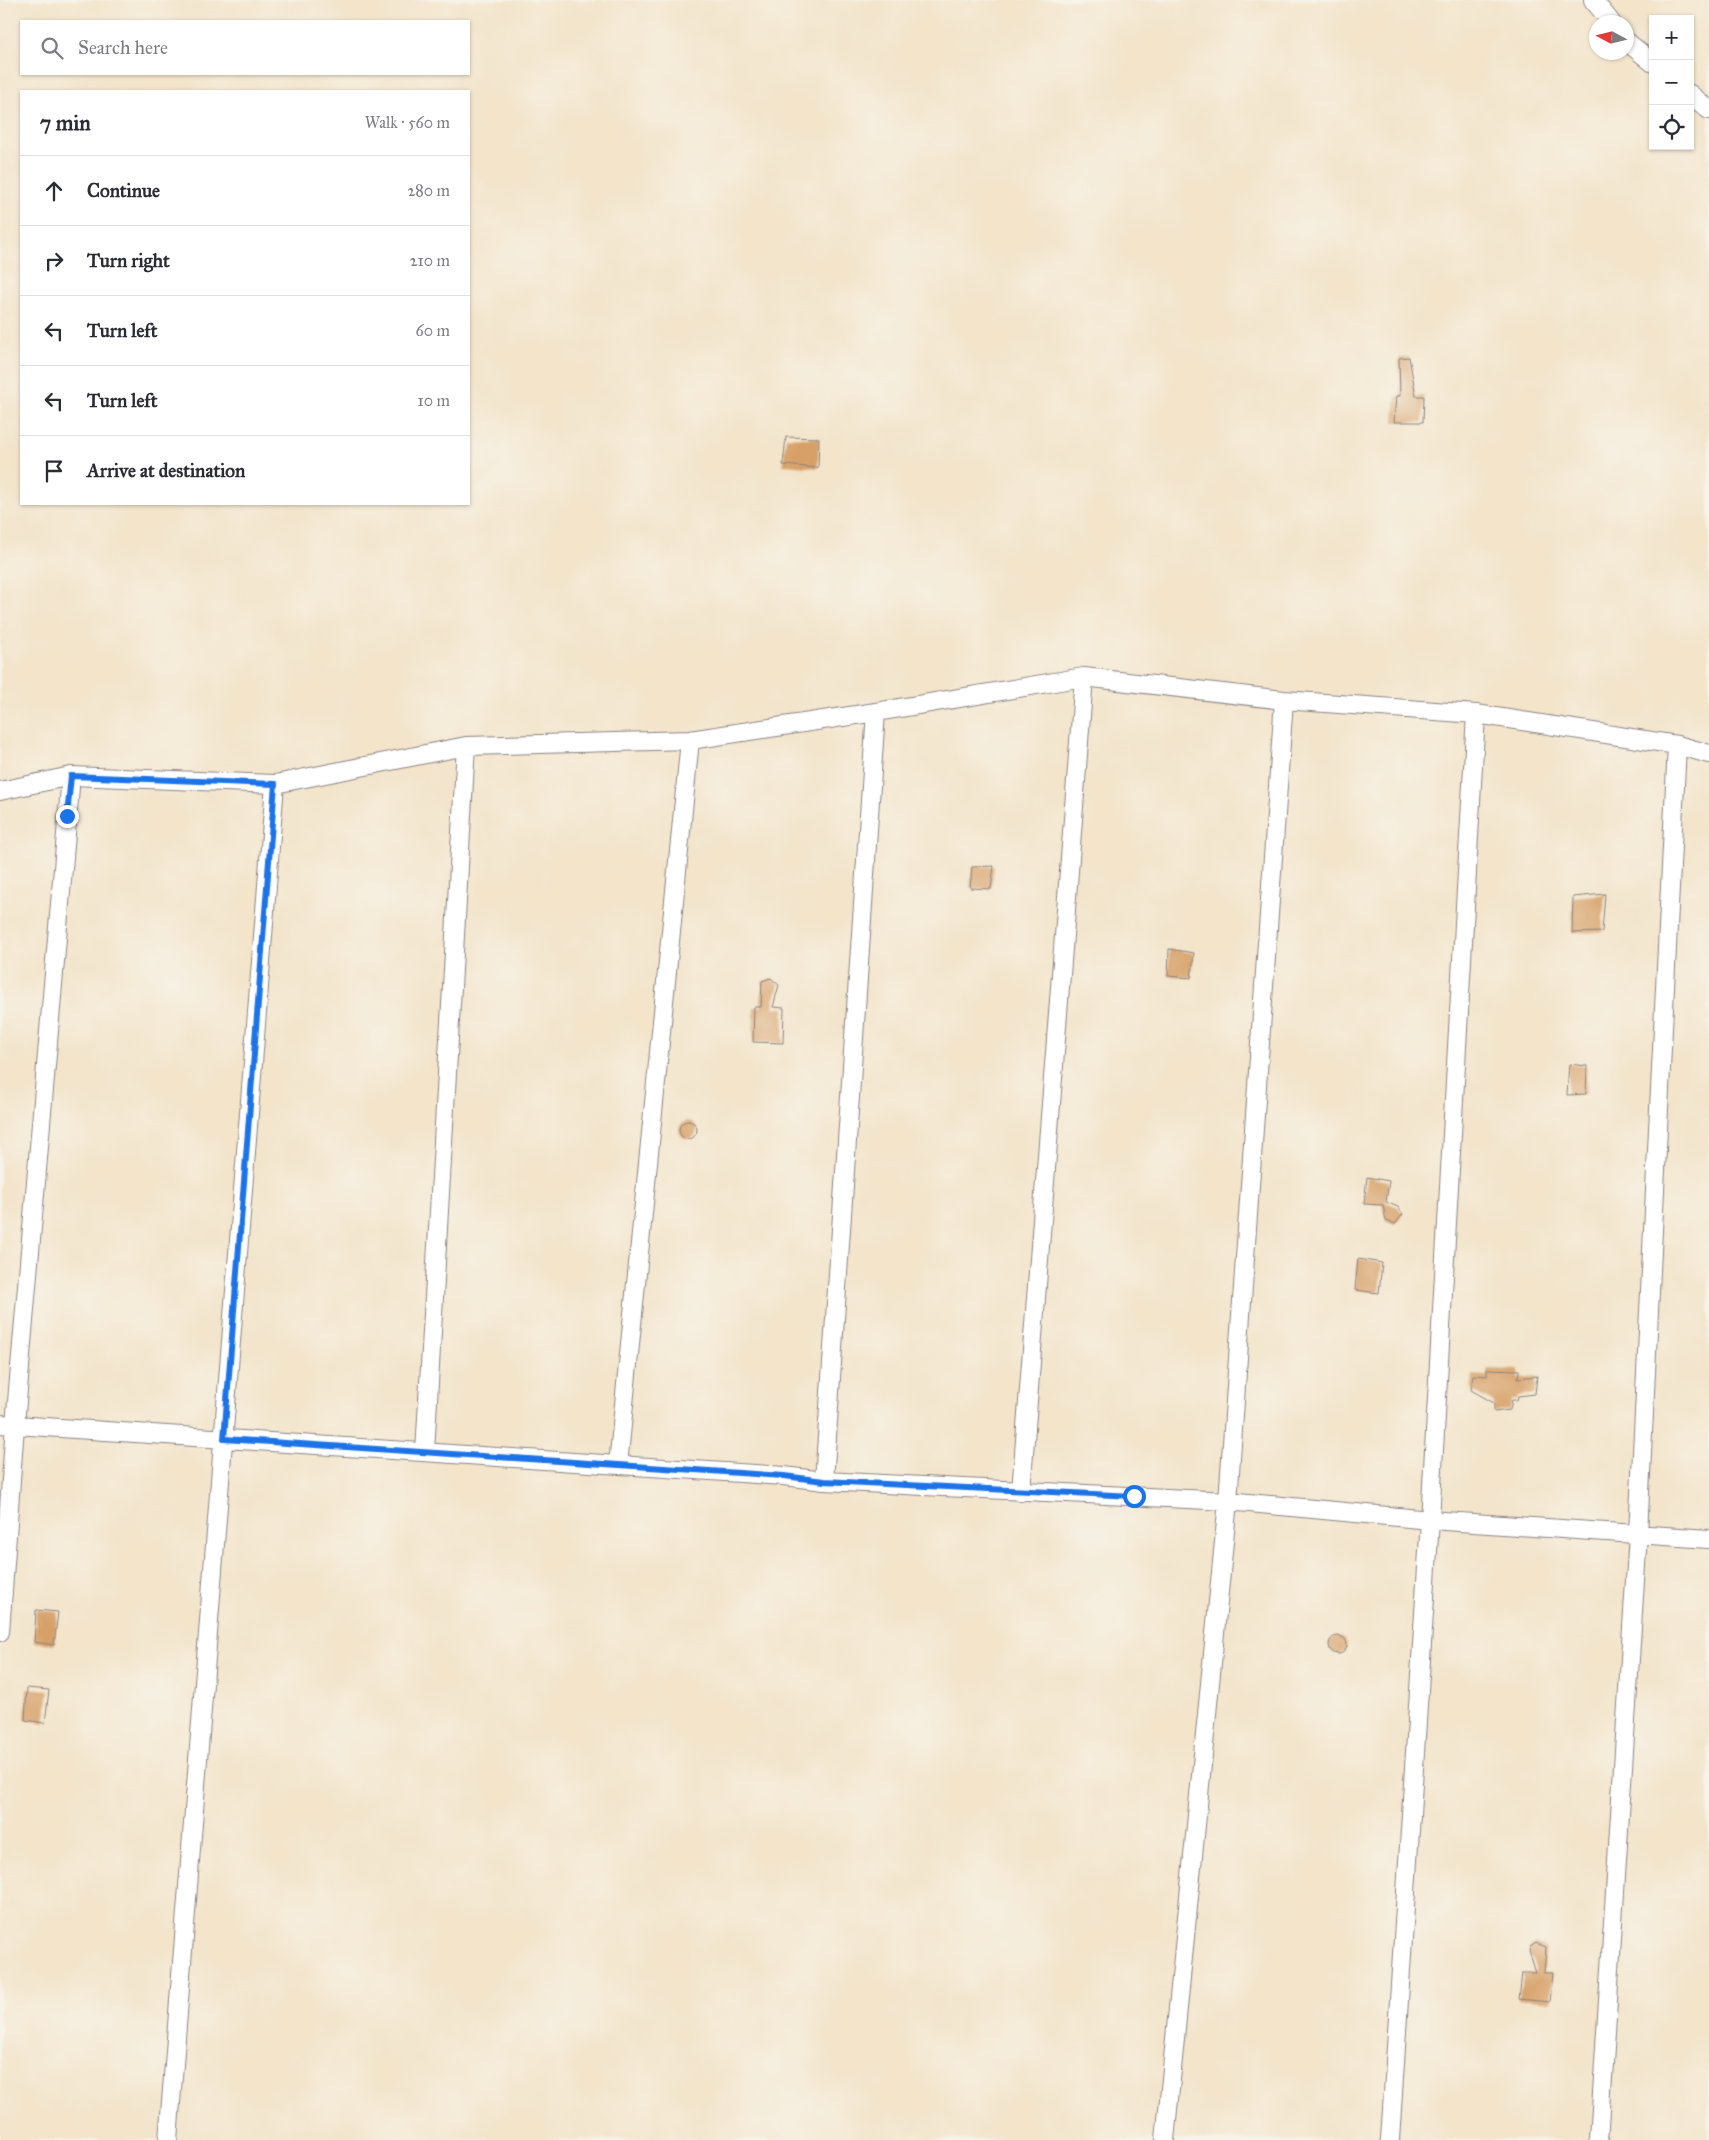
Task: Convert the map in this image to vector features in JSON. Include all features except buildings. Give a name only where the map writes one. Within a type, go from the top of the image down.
[{"type":"street","points":[[1593,0],[1605,15]]},
{"type":"street","points":[[1634,48],[1649,60]]},
{"type":"street","points":[[1694,97],[1709,110]]},
{"type":"street","points":[[1021,1492],[1084,677]]},
{"type":"street","points":[[0,791],[71,776],[275,784],[466,746],[690,740],[876,712],[1084,677],[1284,700],[1476,714],[1677,745],[1709,754]]},
{"type":"street","points":[[1166,2140],[1228,1501],[1284,700]]},
{"type":"street","points":[[824,1481],[876,712]]},
{"type":"street","points":[[1390,2140],[1430,1520],[1476,714]]},
{"type":"street","points":[[618,1465],[690,740]]},
{"type":"street","points":[[1599,2140],[1638,1534],[1677,745]]},
{"type":"street","points":[[425,1452],[466,746]]},
{"type":"street","points":[[0,1632],[8,1424],[71,776]]},
{"type":"street","points":[[168,2140],[275,784]]},
{"type":"street","points":[[8,1424],[784,1476],[824,1481],[1228,1501],[1430,1520],[1709,1539]]},
{"type":"route","points":[[67,816],[71,776],[275,784],[224,1439],[784,1476],[824,1481],[1134,1496]]}]
